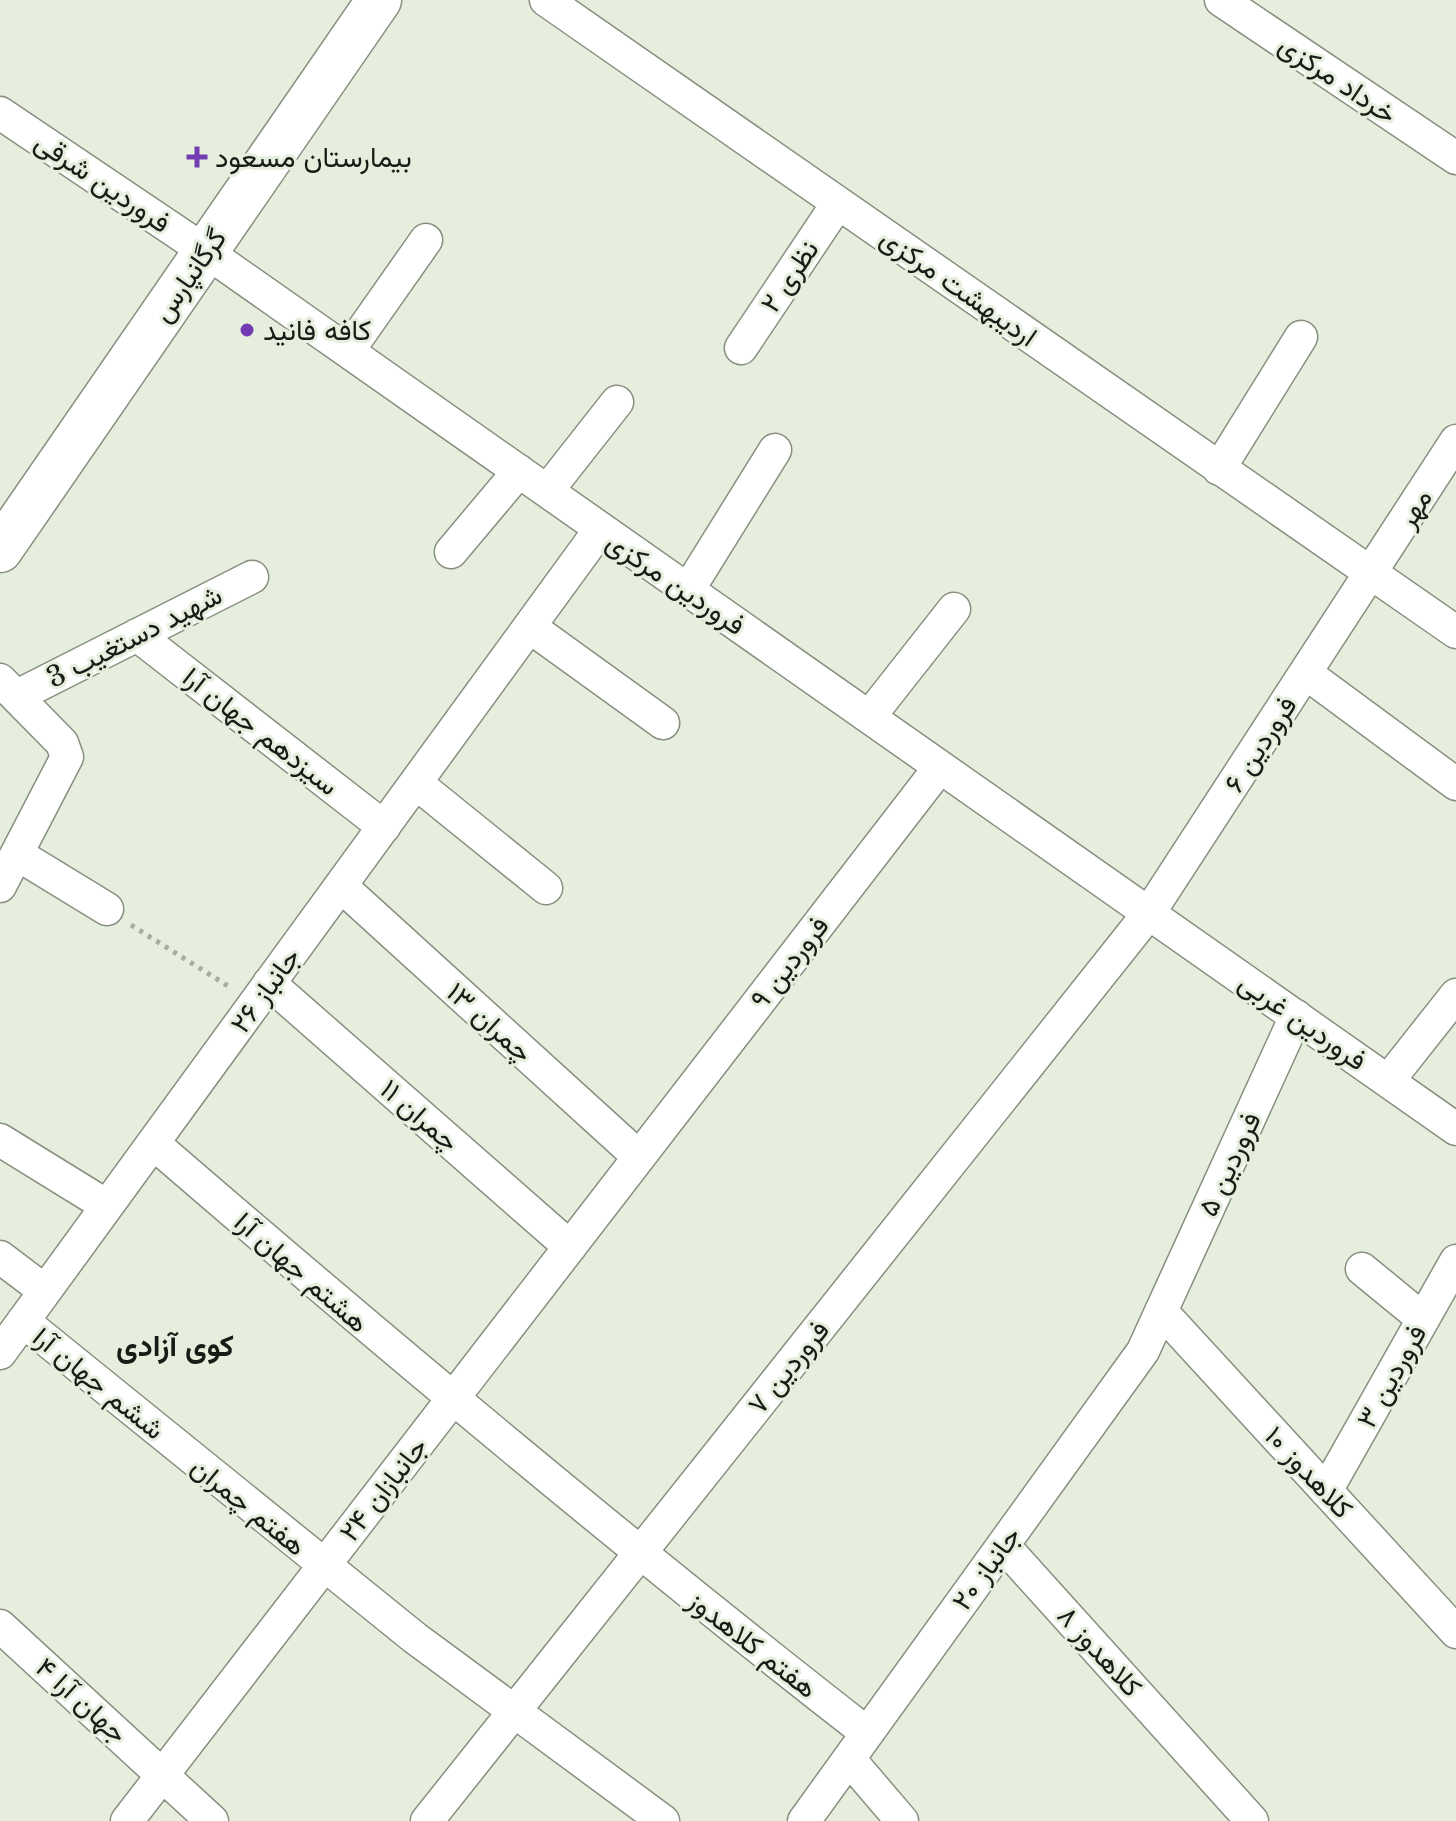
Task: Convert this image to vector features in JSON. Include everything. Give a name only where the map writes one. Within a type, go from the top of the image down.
[{"type":"street","name":"گرگانپارس","points":[[0,550],[379,0]]},
{"type":"street","name":"اردیبهشت مرکزی","points":[[546,0],[1456,632]]},
{"type":"street","name":"خرداد مرکزی","points":[[1221,0],[1456,158]]},
{"type":"street","name":"فروردین شرقی","points":[[0,113],[205,251]]},
{"type":"street","name":"نظری ۲","points":[[741,348],[838,203]]},
{"type":"street","points":[[348,351],[426,240]]},
{"type":"street","name":"فروردین مرکزی","points":[[205,251],[519,471],[599,531],[1149,913]]},
{"type":"street","points":[[1219,469],[1301,337]]},
{"type":"street","points":[[547,491],[617,402]]},
{"type":"street","name":"مهر","points":[[1371,575],[1456,441]]},
{"type":"street","points":[[688,590],[775,450]]},
{"type":"street","points":[[451,552],[519,471]]},
{"type":"street","name":"جانباز ۲۶","points":[[0,1353],[599,531]]},
{"type":"street","name":"فروردین ۶","points":[[1149,913],[1371,575]]},
{"type":"street","name":"شهيد دستغيب 3","points":[[8,688],[137,635],[252,577]]},
{"type":"street","points":[[869,717],[954,609]]},
{"type":"street","points":[[530,627],[663,723]]},
{"type":"street","name":"سیزدهم جهان آرا","points":[[137,635],[384,827]]},
{"type":"street","points":[[1307,674],[1456,784]]},
{"type":"street","points":[[0,886],[67,757],[62,743],[8,688]]},
{"type":"street","name":"فروردین ۹","points":[[639,1157],[940,767]]},
{"type":"street","points":[[416,783],[546,888]]},
{"type":"street","points":[[17,854],[107,909]]},
{"type":"street","name":"۱۳ چمران","points":[[341,886],[639,1157]]},
{"type":"street","name":"فروردین غربی","points":[[1149,913],[1456,1129]]},
{"type":"street","name":"فروردین ۷","points":[[427,1821],[1149,913]]},
{"type":"street","name":"۱۱ چمران","points":[[262,993],[570,1247]]},
{"type":"street","points":[[1388,1081],[1456,995]]},
{"type":"street","name":"فروردین ۵","points":[[1161,1311],[1296,1016]]},
{"type":"street","points":[[0,1140],[107,1206]]},
{"type":"street","name":"هشتم جهان آرا","points":[[153,1143],[541,1475]]},
{"type":"street","name":"جانبازان ۲۴","points":[[127,1821],[639,1157]]},
{"type":"street","points":[[0,1257],[45,1291]]},
{"type":"street","name":"فروردین ۳","points":[[1326,1491],[1456,1261]]},
{"type":"street","points":[[1362,1269],[1423,1319]]},
{"type":"street","name":"کلاهدوز ۱۰","points":[[1161,1311],[1456,1632]]},
{"type":"street","name":"۲۰ جانباز","points":[[804,1821],[1143,1351],[1161,1311]]},
{"type":"street","name":"ششم جهان آرا","points":[[23,1321],[175,1445]]},
{"type":"street","name":"هفتم چمران","points":[[175,1445],[415,1638],[663,1821]]},
{"type":"street","name":"هفتم کلاهدوز","points":[[541,1475],[867,1733]]},
{"type":"street","name":"کلاهدوز ۸","points":[[1003,1545],[1252,1821]]},
{"type":"street","name":"۴ جهان آرا","points":[[0,1626],[212,1821]]},
{"type":"street","points":[[849,1759],[902,1821]]},
{"type":"path","points":[[107,909],[262,993]]},
{"type":"place","name":"بیمارستان مسعود","points":[[197,157]]},
{"type":"place","name":"کافه فانید","points":[[247,330]]},
{"type":"district","name":"کوی آزادی","points":[[175,1346]]}]
